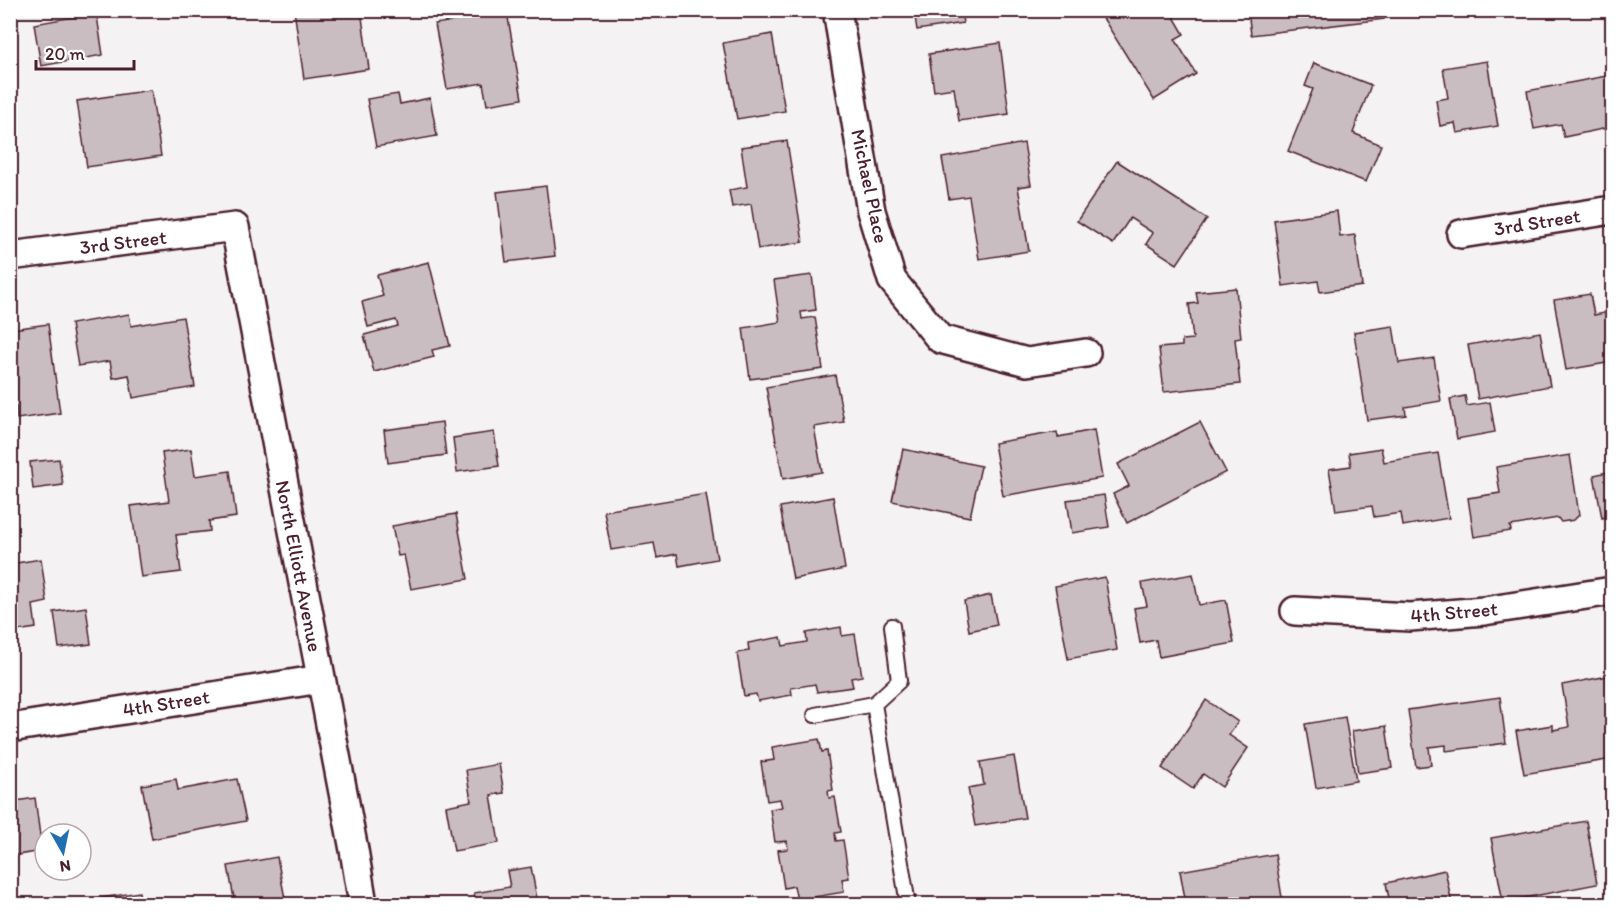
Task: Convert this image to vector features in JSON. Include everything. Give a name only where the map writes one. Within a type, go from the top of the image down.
[{"type":"street","name":"Michael Place","points":[[837,10],[871,211],[892,280],[940,339],[1026,362],[1086,353]]},
{"type":"street","name":"3rd Street","points":[[1461,234],[1612,210]]},
{"type":"street","name":"3rd Street","points":[[10,256],[235,227]]},
{"type":"street","name":"North Elliott Avenue","points":[[235,227],[363,904]]},
{"type":"street","name":"4th Street","points":[[1295,611],[1410,617],[1484,611],[1612,591]]},
{"type":"street","name":"4th Street","points":[[10,728],[321,679]]},
{"type":"lane","points":[[815,715],[874,704],[899,681],[892,626]]},
{"type":"lane","points":[[874,704],[908,904]]},
{"type":"building","points":[[73,10],[96,10],[103,55],[41,66],[34,24],[74,17]]},
{"type":"building","points":[[294,10],[361,10],[369,69],[304,79]]},
{"type":"building","points":[[914,10],[961,10],[963,23],[917,30]]},
{"type":"building","points":[[1098,10],[1170,10],[1184,34],[1175,39],[1196,74],[1154,100]]},
{"type":"building","points":[[1248,10],[1383,10],[1384,19],[1251,35]]},
{"type":"building","points":[[1418,10],[1455,10],[1419,16]]},
{"type":"building","points":[[507,12],[522,99],[487,105],[483,83],[447,89],[435,24]]},
{"type":"building","points":[[772,34],[785,111],[737,119],[723,43]]},
{"type":"building","points":[[1000,43],[1009,114],[959,121],[954,88],[934,91],[929,54]]},
{"type":"building","points":[[1487,61],[1498,126],[1457,133],[1455,123],[1440,126],[1436,100],[1448,98],[1443,68]]},
{"type":"building","points":[[1314,63],[1371,85],[1353,133],[1381,145],[1366,182],[1288,151],[1313,89],[1305,86]]},
{"type":"building","points":[[1612,75],[1612,127],[1564,137],[1561,124],[1534,129],[1527,91]]},
{"type":"building","points":[[151,90],[161,156],[87,167],[77,101]]},
{"type":"building","points":[[398,94],[400,104],[430,98],[437,136],[376,147],[367,99]]},
{"type":"building","points":[[787,141],[803,242],[758,249],[751,204],[732,207],[729,190],[747,187],[741,147]]},
{"type":"building","points":[[1024,143],[1031,185],[1018,187],[1029,251],[979,259],[969,196],[949,199],[942,158]]},
{"type":"building","points":[[10,153],[16,190],[10,191]]},
{"type":"building","points":[[1117,161],[1207,219],[1177,264],[1146,244],[1153,233],[1130,218],[1113,244],[1077,221]]},
{"type":"building","points":[[546,186],[555,256],[506,262],[497,192]]},
{"type":"building","points":[[1337,211],[1340,237],[1355,235],[1362,286],[1320,292],[1318,281],[1283,286],[1274,220]]},
{"type":"building","points":[[429,262],[450,346],[432,350],[434,357],[374,372],[364,335],[398,326],[396,320],[368,327],[362,302],[383,296],[377,275]]},
{"type":"building","points":[[812,275],[816,310],[801,312],[802,319],[815,317],[823,369],[750,379],[743,328],[780,322],[774,280]]},
{"type":"building","points":[[1236,288],[1241,338],[1235,339],[1240,384],[1164,392],[1159,348],[1182,346],[1182,340],[1193,339],[1189,304],[1198,303],[1196,292]]},
{"type":"building","points":[[1590,294],[1594,315],[1609,312],[1608,305],[1612,305],[1612,362],[1566,370],[1554,300]]},
{"type":"building","points":[[129,314],[131,326],[183,317],[195,387],[133,398],[129,375],[113,378],[110,361],[78,366],[71,324]]},
{"type":"building","points":[[48,324],[60,413],[17,419],[16,406],[10,407],[10,361],[16,360],[12,329]]},
{"type":"building","points":[[1393,326],[1399,363],[1434,358],[1441,401],[1405,407],[1406,415],[1367,420],[1354,332]]},
{"type":"building","points":[[1540,332],[1550,386],[1478,399],[1468,345]]},
{"type":"building","points":[[835,375],[844,422],[814,427],[822,472],[783,479],[766,387]]},
{"type":"building","points":[[1465,396],[1467,406],[1490,402],[1495,432],[1457,439],[1450,399]]},
{"type":"building","points":[[442,422],[446,455],[388,463],[384,430]]},
{"type":"building","points":[[1200,422],[1226,472],[1127,523],[1113,494],[1129,486],[1118,464]]},
{"type":"building","points":[[1094,430],[1102,478],[1003,496],[994,443],[1057,432],[1058,437]]},
{"type":"building","points":[[494,432],[499,466],[457,472],[453,438]]},
{"type":"building","points":[[1381,448],[1384,462],[1438,453],[1449,518],[1403,526],[1401,513],[1374,517],[1372,506],[1336,511],[1329,469],[1351,466],[1349,453]]},
{"type":"building","points":[[191,449],[195,476],[230,471],[236,517],[209,521],[210,531],[176,535],[181,572],[141,577],[131,506],[169,501],[162,453]]},
{"type":"building","points":[[903,449],[981,466],[970,517],[892,501]]},
{"type":"building","points":[[1570,455],[1579,515],[1574,520],[1561,522],[1558,518],[1510,526],[1511,531],[1474,537],[1468,498],[1500,493],[1496,467]]},
{"type":"building","points":[[59,459],[63,485],[33,489],[30,462]]},
{"type":"building","points":[[1612,471],[1612,516],[1602,518],[1594,475]]},
{"type":"building","points":[[706,494],[717,559],[679,566],[677,554],[657,558],[654,543],[611,550],[604,511]]},
{"type":"building","points":[[1104,495],[1109,527],[1072,533],[1067,500]]},
{"type":"building","points":[[833,497],[845,569],[793,579],[780,507]]},
{"type":"building","points":[[456,514],[468,579],[411,589],[404,555],[398,556],[392,526]]},
{"type":"building","points":[[41,559],[47,602],[33,605],[36,628],[10,632],[10,564]]},
{"type":"building","points":[[1193,574],[1199,605],[1226,600],[1234,643],[1159,657],[1156,640],[1140,643],[1134,608],[1147,606],[1142,583]]},
{"type":"building","points":[[1105,577],[1117,650],[1068,659],[1055,586]]},
{"type":"building","points":[[991,595],[997,625],[969,631],[964,601]]},
{"type":"building","points":[[86,607],[91,644],[59,648],[54,612]]},
{"type":"building","points":[[841,627],[842,636],[855,634],[862,676],[851,678],[853,687],[817,692],[815,684],[791,688],[792,695],[758,701],[756,694],[744,696],[737,653],[749,651],[748,643],[781,637],[783,646],[807,642],[806,633]]},
{"type":"building","points":[[1608,676],[1612,703],[1612,759],[1524,774],[1516,731],[1553,725],[1553,730],[1569,727],[1562,685]]},
{"type":"building","points":[[1500,697],[1506,743],[1446,751],[1446,745],[1429,747],[1431,765],[1416,767],[1408,710]]},
{"type":"building","points":[[1206,700],[1238,722],[1229,735],[1248,748],[1222,787],[1203,774],[1193,789],[1162,768]]},
{"type":"building","points":[[1345,717],[1356,781],[1316,788],[1305,724]]},
{"type":"building","points":[[1386,726],[1392,768],[1358,773],[1352,731]]},
{"type":"building","points":[[819,739],[822,752],[827,751],[833,790],[828,791],[829,798],[835,797],[841,832],[835,833],[836,841],[843,840],[849,878],[842,879],[844,892],[797,900],[794,886],[784,888],[778,850],[788,849],[787,841],[775,842],[770,809],[782,807],[780,799],[767,801],[761,762],[774,760],[772,747]]},
{"type":"building","points":[[1014,756],[1025,818],[975,826],[968,788],[984,785],[980,762]]},
{"type":"building","points":[[499,764],[504,793],[491,795],[499,843],[454,851],[446,806],[471,801],[466,770]]},
{"type":"building","points":[[176,779],[178,790],[237,779],[246,821],[152,839],[142,785]]},
{"type":"building","points":[[35,798],[38,822],[33,822],[33,852],[10,856],[10,802]]},
{"type":"building","points":[[1586,821],[1597,884],[1503,902],[1491,838]]},
{"type":"building","points":[[1275,854],[1283,904],[1186,904],[1180,871]]},
{"type":"building","points":[[277,857],[286,904],[235,904],[228,866]]},
{"type":"building","points":[[531,867],[538,904],[476,904],[474,893],[510,887],[507,871]]},
{"type":"building","points":[[1445,870],[1452,904],[1390,904],[1386,883]]},
{"type":"building","points":[[139,892],[141,904],[63,904]]},
{"type":"building","points":[[751,898],[752,904],[723,904],[723,903]]},
{"type":"building","points":[[1369,900],[1370,904],[1345,904],[1345,903]]}]
